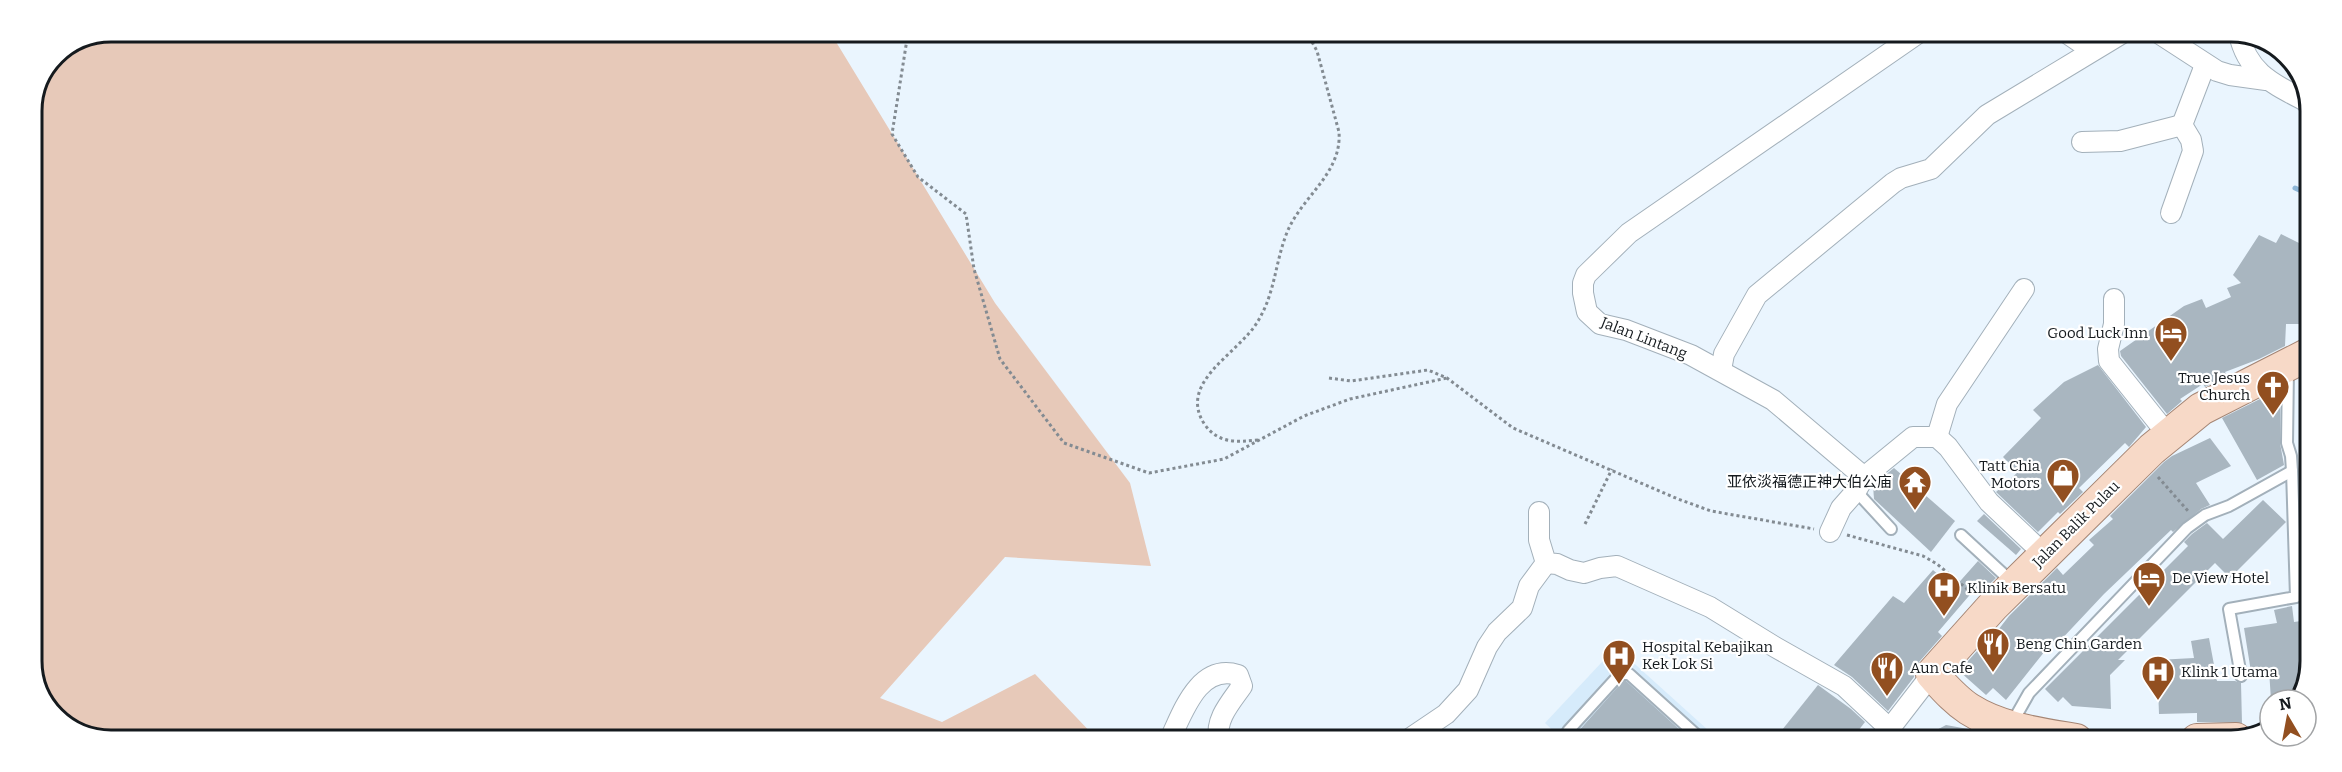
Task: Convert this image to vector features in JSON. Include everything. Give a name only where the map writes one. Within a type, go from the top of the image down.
[{"type":"main road","name":"Jalan Balik Pulau","points":[[1932,674],[1990,609],[2168,435],[2201,409],[2299,360]]},
{"type":"main road","points":[[1932,674],[1970,710],[1986,719],[2030,730]]},
{"type":"street","name":"Jalan Lintang","points":[[1860,484],[1773,400],[1691,355],[1626,330],[1600,324],[1587,312],[1582,293],[1583,283],[1586,275],[1629,233],[1905,42]]},
{"type":"street","points":[[2080,42],[2087,47],[2095,48]]},
{"type":"street","points":[[1721,370],[1724,354],[1757,295],[1893,183],[1901,178],[1931,169],[1987,115],[2106,42]]},
{"type":"street","points":[[2172,42],[2205,65],[2230,75],[2266,80]]},
{"type":"street","points":[[2242,43],[2247,59],[2266,80],[2299,97]]},
{"type":"street","points":[[2182,125],[2205,65]]},
{"type":"street","points":[[2082,142],[2131,139],[2182,125]]},
{"type":"street","points":[[2171,213],[2193,152],[2191,140],[2182,125]]},
{"type":"street","points":[[1937,437],[1947,404],[2024,289]]},
{"type":"street","points":[[2114,299],[2114,324],[2108,349],[2109,361],[2168,435]]},
{"type":"street","points":[[1830,532],[1840,508],[1860,484],[1913,437],[1937,437],[1948,447],[1989,502],[2045,555]]},
{"type":"street","points":[[1539,512],[1539,540],[1546,563]]},
{"type":"street","points":[[1546,563],[1557,564],[1584,573],[1617,566],[1710,607],[1844,686],[1882,730]]},
{"type":"street","points":[[1422,730],[1446,714],[1468,690],[1497,632],[1522,608],[1529,586],[1546,563]]},
{"type":"street","points":[[1174,730],[1193,693],[1213,675],[1227,672],[1238,675],[1242,686],[1226,709],[1217,730]]},
{"type":"street","name":"Jalan Balik Pulau","points":[[1889,730],[1932,674]]},
{"type":"lane","points":[[2241,676],[2229,609],[2294,599],[2297,594],[2292,456],[2287,442],[2299,360]]},
{"type":"lane","points":[[2011,726],[2029,693],[2195,521],[2229,506],[2292,471]]},
{"type":"lane","points":[[1860,484],[1874,512],[1891,529]]},
{"type":"lane","points":[[1960,535],[2016,585]]},
{"type":"lane","points":[[2295,573],[2300,573]]},
{"type":"lane","points":[[1569,730],[1620,674],[1624,673],[1629,674],[1691,730]]},
{"type":"path","points":[[907,42],[892,134],[918,177],[966,214],[974,269],[1000,359],[1064,443],[1149,473],[1224,459],[1304,416],[1350,399],[1447,378]]},
{"type":"path","points":[[1261,440],[1235,442],[1221,440],[1211,433],[1201,419],[1197,399],[1207,376],[1248,336],[1258,321],[1272,288],[1286,234],[1305,203],[1327,177],[1340,145],[1339,132],[1317,51],[1312,42]]},
{"type":"path","points":[[1329,378],[1352,381],[1428,370],[1447,378],[1513,428],[1678,499],[1711,511],[1830,532],[1923,556],[1937,564],[1990,609]]},
{"type":"path","points":[[2141,459],[2186,506],[2195,521]]},
{"type":"path","points":[[1585,524],[1612,469]]},
{"type":"shaded area","points":[[111,42],[836,42],[995,303],[1130,483],[1151,566],[1005,557],[880,698],[942,722],[1035,674],[1088,730],[111,730],[93,728],[80,723],[65,713],[51,696],[42,666],[42,111],[47,84],[62,62],[73,54],[84,47]]},
{"type":"shaded area","name":"Hospital Kebajikan Kek Lok Si","points":[[1616,647],[1708,730],[1552,730],[1545,723]]},
{"type":"building","points":[[2281,234],[2299,243],[2300,241],[2300,324],[2286,324],[2285,346],[2225,372],[2227,376],[2205,387],[2203,384],[2180,399],[2182,401],[2167,414],[2121,356],[2120,351],[2184,306],[2202,299],[2206,308],[2231,297],[2227,288],[2241,283],[2233,275],[2259,235],[2276,243]]},
{"type":"building","points":[[2098,365],[2146,427],[2129,447],[2125,443],[2079,488],[2083,492],[2038,532],[1996,492],[2018,472],[2003,457],[2041,418],[2033,410],[2064,382]]},
{"type":"building","points":[[2280,389],[2280,443],[2284,465],[2257,480],[2222,418]]},
{"type":"building","points":[[2210,438],[2231,466],[2196,483],[2210,505],[2201,509],[2173,532],[2171,530],[2104,594],[2057,644],[2053,641],[2006,700],[1993,688],[1986,695],[1959,671],[2057,568],[2063,575],[2094,545],[2089,540],[2113,519],[2110,516],[2164,462]]},
{"type":"building","name":"亚依淡福德正神大伯公庙","points":[[1894,468],[1955,521],[1931,552],[1874,499],[1873,485]]},
{"type":"building","name":"De View Hotel","points":[[2263,500],[2286,522],[2230,578],[2215,563],[2118,660],[2125,660],[2110,675],[2111,709],[2072,706],[2063,697],[2058,702],[2045,689],[2188,546],[2184,542],[2192,534],[2207,523],[2223,539]]},
{"type":"building","points":[[1984,514],[2021,549],[2016,555],[1977,521]]},
{"type":"building","points":[[1978,561],[1996,578],[1979,594],[1974,590],[1938,632],[1942,636],[1919,662],[1914,677],[1888,711],[1852,677],[1834,665],[1893,596],[1904,603],[1933,570],[1954,588]]},
{"type":"building","points":[[2292,606],[2294,622],[2300,621],[2300,661],[2295,688],[2270,688],[2269,670],[2251,672],[2244,628],[2277,623],[2274,610]]},
{"type":"building","points":[[2209,638],[2217,681],[2241,683],[2242,723],[2197,722],[2197,713],[2159,714],[2157,660],[2194,658],[2191,641]]},
{"type":"building","points":[[1623,681],[1626,681],[1680,730],[1580,730]]},
{"type":"building","points":[[1818,685],[1865,722],[1859,730],[1782,730]]},
{"type":"building","points":[[1946,725],[1970,730],[1937,730]]},
{"type":"waterway","points":[[2295,188],[2300,190]]},
{"type":"place","name":"Good Luck Inn","points":[[2171,362]]},
{"type":"place","name":"True Jesus Church","points":[[2273,416]]},
{"type":"place","name":"Tatt Chia Motors","points":[[2063,504]]},
{"type":"place","name":"亚依淡福德正神大伯公庙","points":[[1915,511]]},
{"type":"place","name":"De View Hotel","points":[[2149,607]]},
{"type":"place","name":"Klinik Bersatu","points":[[1944,617]]},
{"type":"place","name":"Beng Chin Garden","points":[[1993,673]]},
{"type":"place","name":"Hospital Kebajikan Kek Lok Si","points":[[1619,685]]},
{"type":"place","name":"Aun Cafe","points":[[1887,697]]},
{"type":"place","name":"Klink 1 Utama","points":[[2158,701]]}]
